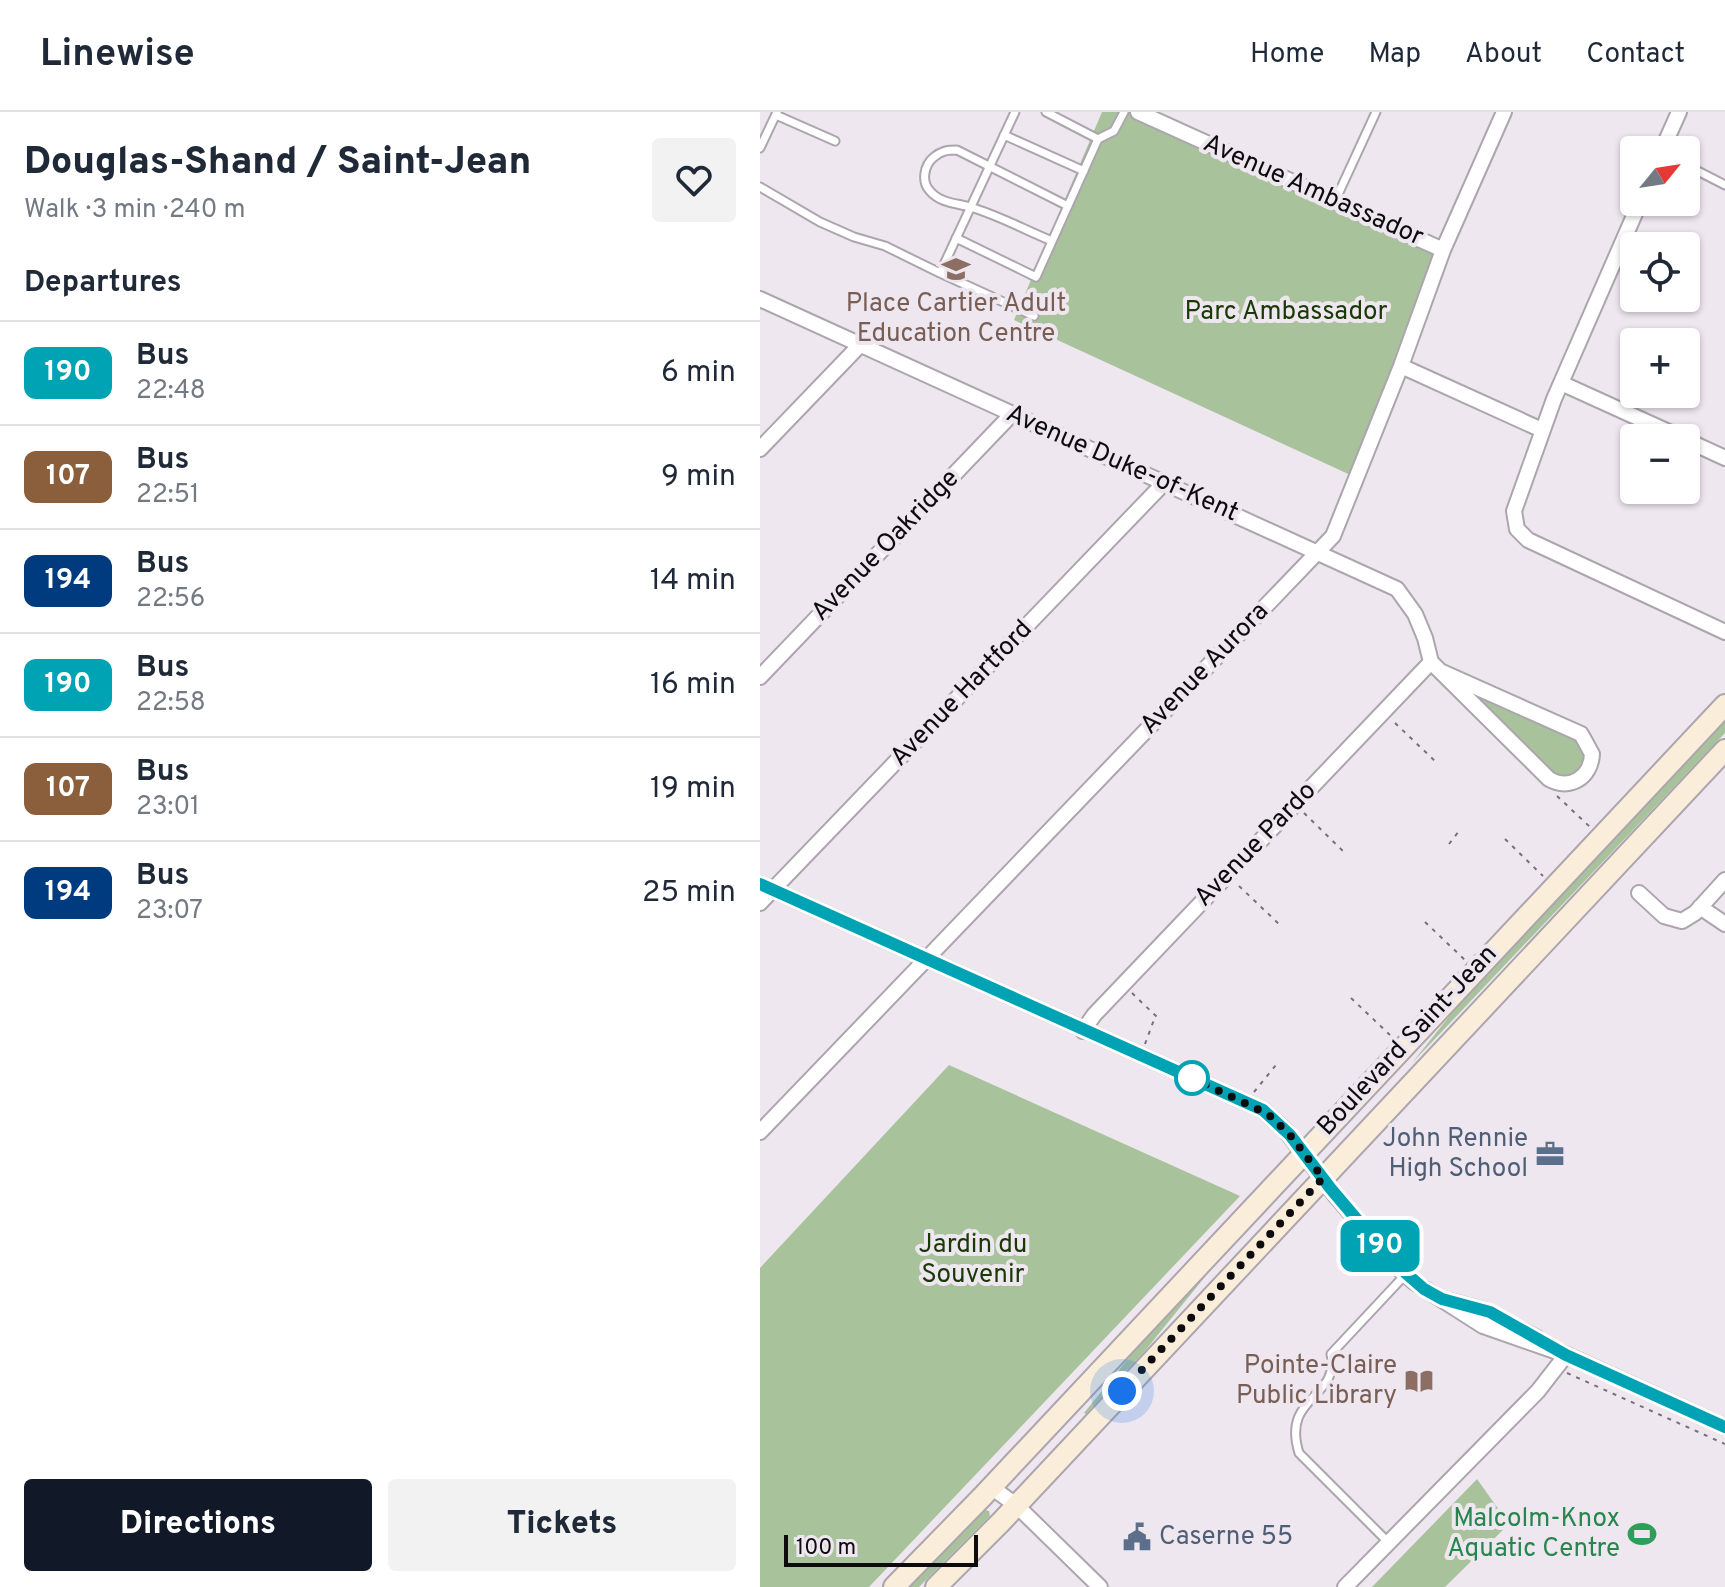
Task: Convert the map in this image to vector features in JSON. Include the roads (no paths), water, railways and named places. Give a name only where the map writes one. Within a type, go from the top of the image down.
[{"type":"main road","name":"Boulevard Saint-Jean","points":[[894,1587],[1725,705]]},
{"type":"main road","name":"Boulevard Saint-Jean","points":[[936,1587],[1725,750]]},
{"type":"street","name":"Avenue Ambassador","points":[[1138,112],[1443,250]]},
{"type":"street","name":"Avenue Aurora","points":[[760,1132],[1333,536],[1401,366],[1443,250],[1504,112]]},
{"type":"street","points":[[1668,136],[1679,112]]},
{"type":"street","points":[[1634,216],[1542,430],[1514,511],[1517,529],[1528,540],[1725,632]]},
{"type":"street","name":"Avenue Duke-of-Kent","points":[[760,299],[1397,589],[1415,614],[1437,667],[1549,779],[1570,783],[1579,780],[1589,770],[1592,754],[1581,734],[1437,667]]},
{"type":"street","points":[[760,449],[860,345]]},
{"type":"street","points":[[1401,366],[1542,430]]},
{"type":"street","points":[[1561,383],[1651,424]]},
{"type":"street","name":"Avenue Oakridge","points":[[760,677],[1012,414]]},
{"type":"street","points":[[1700,446],[1725,458]]},
{"type":"street","name":"Avenue Hartford","points":[[760,903],[767,887],[1164,483]]},
{"type":"street","name":"Avenue Pardo","points":[[1083,1031],[1094,1015],[1437,667]]},
{"type":"street","points":[[1639,893],[1664,916],[1677,921],[1688,918],[1725,880]]},
{"type":"street","points":[[767,887],[1256,1107],[1279,1124],[1405,1275],[1490,1330],[1566,1355],[1725,1427]]},
{"type":"street","points":[[1700,907],[1725,924]]},
{"type":"street","points":[[1345,1587],[1538,1391],[1566,1355]]},
{"type":"street","points":[[991,1487],[1016,1505],[1100,1587]]},
{"type":"lane","points":[[940,273],[1015,112]]},
{"type":"lane","points":[[1046,112],[1098,139]]},
{"type":"lane","points":[[956,238],[1036,277],[1098,139],[1114,131],[1124,112]]},
{"type":"lane","points":[[1335,201],[1376,112]]},
{"type":"lane","points":[[760,148],[776,113],[835,141]]},
{"type":"lane","points":[[1004,135],[1084,171]]},
{"type":"lane","points":[[1052,241],[932,194],[927,187],[925,173],[928,162],[946,150],[957,150],[1068,206]]},
{"type":"lane","points":[[1700,172],[1725,185]]},
{"type":"lane","points":[[760,187],[820,222],[885,246],[1034,316]]},
{"type":"lane","points":[[1389,1543],[1299,1453],[1294,1438],[1299,1412],[1331,1376],[1331,1354],[1405,1275]]},
{"type":"place","name":"Place Cartier Adult Education Centre","points":[[956,269]]},
{"type":"place","name":"John Rennie High School","points":[[1550,1154]]},
{"type":"place","name":"Pointe-Claire Public Library","points":[[1419,1381]]},
{"type":"place","name":"Malcolm-Knox Aquatic Centre","points":[[1642,1534]]},
{"type":"place","name":"Caserne 55","points":[[1137,1537]]},
{"type":"park label","name":"Parc Ambassador","points":[[1286,312]]},
{"type":"park label","name":"Jardin du Souvenir","points":[[973,1260]]}]
